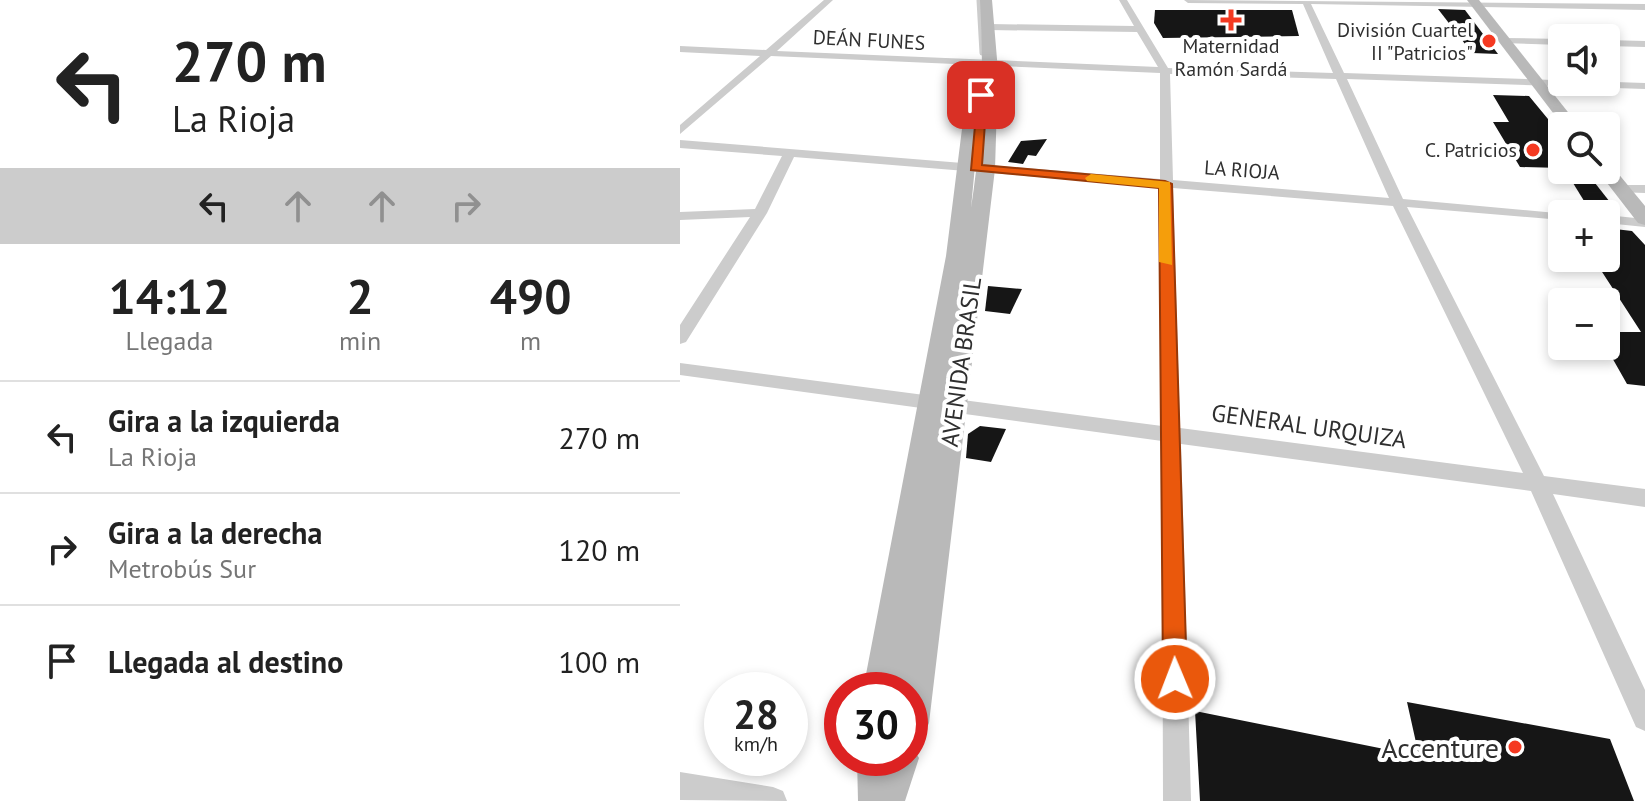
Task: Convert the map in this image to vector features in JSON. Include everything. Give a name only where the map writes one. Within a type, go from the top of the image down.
[{"type":"main road","name":"AVENIDA BRASIL","points":[[976,0],[983,64]]},
{"type":"main road","name":"AVENIDA BRASIL","points":[[915,672],[942,403],[976,168],[983,64],[989,27],[986,0]]},
{"type":"main road","points":[[1474,2],[1560,112]]},
{"type":"main road","points":[[1617,184],[1645,221]]},
{"type":"main road","name":"AVENIDA BRASIL","points":[[885,672],[942,403]]},
{"type":"main road","points":[[878,776],[881,801]]},
{"type":"main road","points":[[881,801],[892,776]]},
{"type":"street","points":[[680,131],[829,0]]},
{"type":"street","points":[[1123,0],[1165,71],[1177,801]]},
{"type":"street","points":[[1188,0],[1621,3],[1645,7]]},
{"type":"street","points":[[1305,1],[1397,201],[1538,484],[1645,718]]},
{"type":"street","points":[[1621,3],[1638,17]]},
{"type":"street","points":[[989,27],[1142,29]]},
{"type":"street","points":[[1505,41],[1548,42]]},
{"type":"street","points":[[1620,43],[1645,44]]},
{"type":"street","name":"DEÁN FUNES","points":[[680,49],[1165,71],[1645,86]]},
{"type":"street","name":"LA RIOJA","points":[[680,144],[1548,215]]},
{"type":"street","points":[[680,338],[760,213],[791,151]]},
{"type":"street","points":[[1621,189],[1645,189]]},
{"type":"street","points":[[680,216],[760,213]]},
{"type":"street","points":[[1620,220],[1645,221]]},
{"type":"street","name":"GENERAL URQUIZA","points":[[680,369],[1645,498]]},
{"type":"street","points":[[680,786],[773,801]]},
{"type":"lane","points":[[918,554],[942,403]]},
{"type":"lane","points":[[881,801],[885,776]]},
{"type":"building","points":[[1438,9],[1465,10],[1498,54],[1472,53]]},
{"type":"building","name":"Maternidad Ramón Sardá","points":[[1155,10],[1292,10],[1299,36],[1163,38],[1154,23]]},
{"type":"building","points":[[1493,95],[1529,96],[1548,119],[1548,168],[1520,167],[1493,122],[1509,122]]},
{"type":"building","points":[[1047,139],[1036,156],[1028,155],[1023,164],[1008,162],[1021,141]]},
{"type":"building","points":[[1574,184],[1596,184],[1608,200],[1583,200]]},
{"type":"building","points":[[1620,230],[1632,231],[1645,245],[1645,386],[1627,384],[1613,360],[1620,360],[1620,332],[1641,332],[1620,300],[1620,288],[1612,288],[1602,272],[1620,272]]},
{"type":"building","points":[[988,286],[1022,289],[1010,314],[985,311]]},
{"type":"building","points":[[980,426],[1006,429],[991,462],[966,458],[968,434]]},
{"type":"building","name":"Accenture","points":[[1407,702],[1610,739],[1634,801],[1200,801],[1195,711],[1419,756]]},
{"type":"slow traffic","points":[[1091,178],[1165,184],[1167,262]]},
{"type":"place","name":"Maternidad Ramón Sardá","points":[[1231,20]]},
{"type":"place","name":"División Cuartel II \"Patricios\"","points":[[1489,41]]},
{"type":"place","name":"C. Patricios","points":[[1533,150]]},
{"type":"place","name":"Accenture","points":[[1515,747]]},
{"type":"route","points":[[981,95],[979,156],[975,168],[1165,184],[1175,679]]}]
